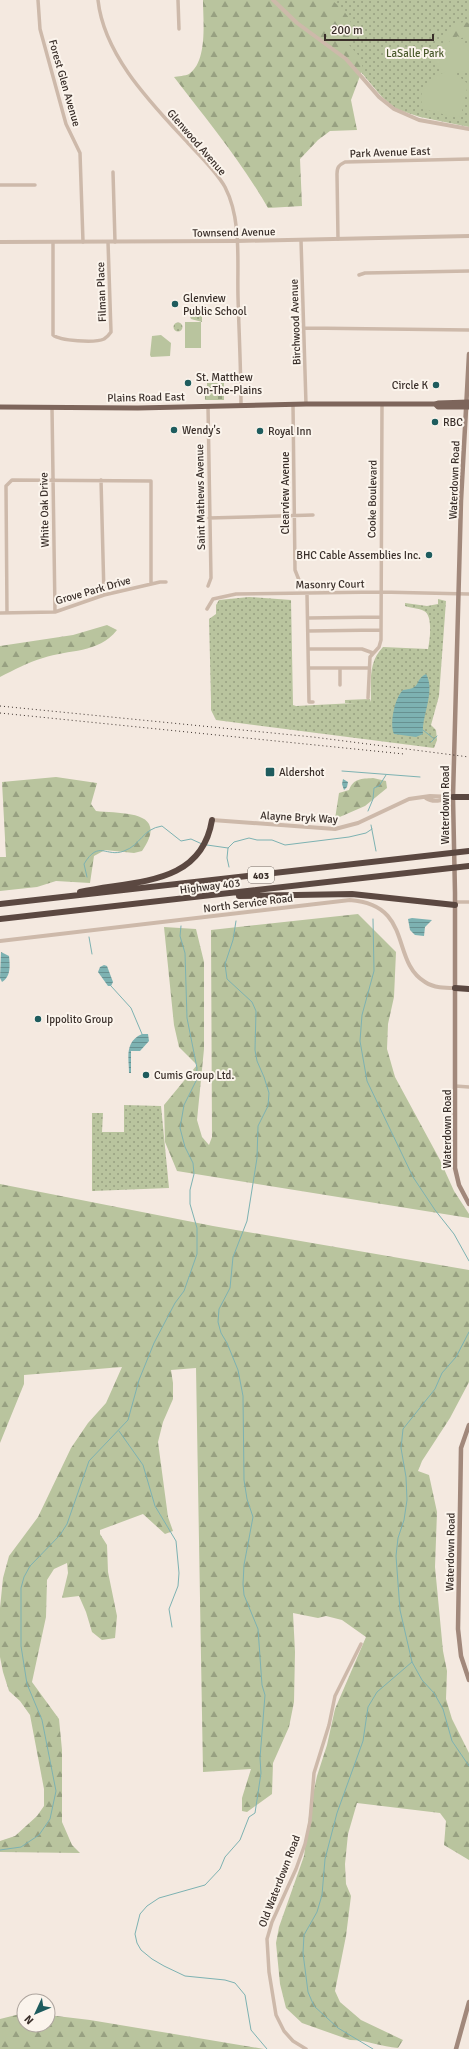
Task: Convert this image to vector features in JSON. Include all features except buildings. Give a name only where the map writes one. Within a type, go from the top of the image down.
[{"type":"highway","points":[[453,797],[469,797]]},
{"type":"highway","points":[[52,898],[168,874],[188,864],[198,856],[205,845],[212,820]]},
{"type":"highway","name":"Highway 403","points":[[0,904],[469,851]]},
{"type":"highway","name":"Highway 403","points":[[0,919],[469,866]]},
{"type":"highway","points":[[205,897],[352,894],[455,904]]},
{"type":"highway","points":[[455,988],[469,989]]},
{"type":"main road","name":"Waterdown Road","points":[[469,354],[453,779],[455,884],[455,1168],[459,1185],[469,1204]]},
{"type":"main road","name":"Plains Road East","points":[[0,407],[52,408],[306,404],[467,404]]},
{"type":"main road","name":"Waterdown Road","points":[[469,1425],[461,1448],[458,1630],[461,1656],[469,1680]]},
{"type":"main road","points":[[456,2049],[469,2002]]},
{"type":"street","name":"Forest Glen Avenue","points":[[38,0],[40,29],[66,124],[80,153],[83,242]]},
{"type":"street","name":"Glenwood Avenue","points":[[98,0],[102,21],[108,38],[141,91],[210,167],[225,188],[234,214],[237,241],[241,406]]},
{"type":"street","points":[[178,0],[179,29]]},
{"type":"street","points":[[273,0],[297,22],[346,59],[379,97],[394,109],[419,120],[469,129]]},
{"type":"street","name":"Park Avenue East","points":[[338,239],[337,168],[341,164],[345,162],[469,159]]},
{"type":"street","points":[[113,172],[115,242]]},
{"type":"street","points":[[0,185],[35,185]]},
{"type":"street","name":"Townsend Avenue","points":[[0,242],[237,241],[469,236]]},
{"type":"street","name":"Birchwood Avenue","points":[[301,240],[305,328],[306,404]]},
{"type":"street","name":"Filman Place","points":[[53,242],[54,335],[57,338],[64,340],[100,340],[107,337],[111,332],[108,242]]},
{"type":"street","points":[[359,275],[365,273],[469,271]]},
{"type":"street","points":[[305,328],[469,330]]},
{"type":"street","name":"Clearview Avenue","points":[[293,405],[295,570],[299,580]]},
{"type":"street","name":"Cooke Boulevard","points":[[368,698],[368,668],[370,657],[379,646],[380,630],[382,405]]},
{"type":"street","name":"Saint Mathews Avenue","points":[[208,406],[211,578],[208,586]]},
{"type":"street","name":"White Oak Drive","points":[[52,408],[55,612]]},
{"type":"street","points":[[7,612],[5,534],[6,486],[12,480],[151,481],[151,583]]},
{"type":"street","points":[[101,480],[104,594]]},
{"type":"street","points":[[209,518],[313,515]]},
{"type":"street","points":[[0,534],[5,534]]},
{"type":"street","name":"Grove Park Drive","points":[[0,613],[55,612],[104,594],[151,583],[166,582]]},
{"type":"street","name":"Masonry Court","points":[[207,609],[213,599],[236,594],[380,592],[469,594]]},
{"type":"street","points":[[307,594],[309,702],[313,702]]},
{"type":"street","points":[[308,618],[380,617]]},
{"type":"street","points":[[308,631],[380,630]]},
{"type":"street","points":[[308,649],[362,649],[373,653]]},
{"type":"street","points":[[309,668],[368,668]]},
{"type":"street","points":[[340,668],[340,685]]},
{"type":"street","name":"Alayne Bryk Way","points":[[212,820],[328,829],[340,828],[358,823],[404,801],[442,795],[453,797]]},
{"type":"street","name":"North Service Road","points":[[0,941],[346,901],[360,901],[373,905],[390,919],[402,942],[410,965],[420,978],[432,985],[455,988]]},
{"type":"street","points":[[455,904],[469,902]]},
{"type":"street","points":[[455,1086],[469,1087]]},
{"type":"street","name":"Old Waterdown Road","points":[[306,2049],[293,2041],[284,2031],[276,2015],[269,1972],[267,1939],[272,1922],[296,1869],[304,1844],[310,1821],[314,1773],[329,1725],[335,1696],[361,1644]]},
{"type":"green space","points":[[203,0],[332,0],[350,19],[352,30],[349,45],[359,56],[363,68],[351,100],[357,130],[330,131],[318,140],[300,159],[302,206],[268,208],[235,157],[174,77],[189,74],[195,68],[199,60],[202,50],[204,29]]},
{"type":"green space","name":"LaSalle Park","points":[[275,0],[469,0],[469,127],[420,117],[396,109],[382,97],[360,71]]},
{"type":"green space","points":[[465,22],[469,23],[469,37],[445,40],[445,34],[453,24]]},
{"type":"green space","points":[[458,36],[469,52],[469,71],[455,73],[468,84],[461,116],[458,118],[423,109],[421,95],[425,85],[429,81],[439,74],[446,72],[433,63],[428,55]]},
{"type":"green space","points":[[191,309],[194,310],[194,314],[202,316],[202,322],[191,319],[189,312]]},
{"type":"green space","points":[[185,322],[201,322],[201,348],[185,348]]},
{"type":"green space","points":[[176,323],[180,323],[182,327],[180,331],[176,331],[174,329],[174,325]]},
{"type":"green space","points":[[161,335],[171,343],[170,356],[151,357],[152,336]]},
{"type":"green space","points":[[207,383],[224,383],[224,400],[205,400],[205,387],[207,386]]},
{"type":"green space","points":[[249,597],[291,600],[293,705],[296,706],[355,703],[345,703],[345,700],[370,699],[371,702],[371,673],[375,659],[383,647],[428,649],[430,622],[427,613],[420,609],[405,606],[405,603],[427,606],[438,604],[438,599],[446,601],[439,696],[431,725],[436,730],[437,740],[434,748],[216,720],[211,710],[209,619],[216,614],[216,605],[219,600]]},
{"type":"green space","points":[[107,625],[117,630],[101,643],[83,650],[53,655],[37,660],[21,666],[0,677],[0,646],[73,635]]},
{"type":"green space","points":[[56,777],[97,783],[91,804],[96,811],[130,814],[140,817],[147,821],[150,828],[149,838],[142,851],[134,853],[105,850],[94,856],[90,883],[56,881],[37,887],[0,891],[0,857],[6,857],[2,782]]},
{"type":"green space","points":[[373,778],[386,781],[387,788],[365,806],[335,819],[339,793],[349,790],[353,783],[358,780]]},
{"type":"green space","points":[[358,914],[396,952],[394,997],[388,1024],[387,1049],[395,1077],[440,1160],[454,1191],[469,1214],[469,1218],[177,1171],[165,1142],[164,1105],[197,1065],[179,1047],[174,1025],[164,927],[196,929],[204,962],[204,1049],[197,1120],[202,1137],[209,1145],[212,1137],[211,930]]},
{"type":"green space","points":[[124,1105],[161,1106],[169,1188],[92,1191],[92,1113],[103,1113],[102,1132],[124,1132]]},
{"type":"green space","points":[[0,1184],[213,1226],[469,1270],[469,1382],[450,1418],[422,1461],[418,1471],[429,1475],[437,1512],[435,1567],[443,1651],[447,1671],[446,1699],[452,1719],[469,1753],[469,1860],[444,1845],[446,1821],[440,1813],[357,1803],[348,1834],[345,1864],[346,1884],[351,1896],[346,1936],[335,1991],[340,2002],[361,2020],[403,2040],[398,2048],[350,2040],[302,2023],[286,2008],[280,1984],[276,1943],[279,1927],[304,1856],[310,1808],[335,1709],[366,1637],[342,1620],[326,1616],[318,1618],[293,1613],[295,1652],[294,1702],[289,1727],[273,1763],[272,1794],[247,1812],[242,1811],[242,1798],[251,1769],[203,1772],[196,1368],[171,1370],[173,1399],[163,1422],[158,1442],[168,1517],[173,1531],[165,1534],[143,1514],[100,1530],[100,1534],[107,1545],[108,1572],[117,1616],[115,1638],[102,1640],[92,1632],[79,1596],[62,1598],[68,1573],[67,1563],[54,1569],[47,1580],[46,1617],[32,1682],[59,1719],[62,1750],[62,1822],[72,1845],[80,1853],[0,1852],[0,1841],[15,1836],[37,1816],[44,1806],[44,1789],[30,1715],[20,1701],[9,1691],[0,1657],[0,1608],[3,1578],[9,1556],[38,1517],[71,1448],[88,1423],[106,1403],[122,1367],[24,1375],[24,1384],[0,1443]]},
{"type":"green space","points":[[16,2015],[16,2033],[56,2033],[56,2016],[90,2020],[264,2049],[0,2049],[0,2019]]},
{"type":"water","points":[[426,674],[429,681],[429,696],[423,734],[416,737],[394,734],[392,724],[395,704],[400,693],[403,690],[416,686],[420,679]]},
{"type":"water","points":[[343,779],[348,782],[347,787],[344,790],[342,784]]},
{"type":"water","points":[[408,919],[432,920],[425,927],[424,936],[415,935],[410,930]]},
{"type":"water","points":[[1,952],[9,956],[10,963],[7,977],[2,982],[0,978]]},
{"type":"water","points":[[104,965],[107,966],[113,982],[111,986],[108,986],[98,972],[100,967]]},
{"type":"water","points":[[142,1034],[148,1034],[149,1041],[140,1051],[131,1051],[131,1073],[129,1073],[128,1056],[130,1046],[136,1037]]},
{"type":"waterway","points":[[423,730],[433,738]]},
{"type":"waterway","points":[[431,742],[437,736]]},
{"type":"waterway","points":[[342,771],[420,777]]},
{"type":"waterway","points":[[368,811],[373,799],[374,788],[379,786],[386,775]]},
{"type":"waterway","points":[[371,825],[376,851]]},
{"type":"waterway","points":[[87,877],[84,864],[94,852],[103,851],[118,853],[124,851],[134,845],[150,830],[155,828],[162,826],[181,841],[191,839],[202,844]]},
{"type":"waterway","points":[[229,867],[227,858],[228,848],[234,842],[249,838],[257,840],[272,840],[285,845],[349,837],[366,833],[372,829]]},
{"type":"waterway","points":[[207,845],[228,848]]},
{"type":"waterway","points":[[373,919],[374,971],[362,1015],[360,1041],[367,1081],[413,1177],[435,1210],[454,1234],[469,1261]]},
{"type":"waterway","points":[[236,921],[233,940],[225,964],[227,979],[252,1002],[256,1011],[255,1050],[257,1061],[269,1093],[268,1106],[258,1126],[257,1158],[247,1221],[233,1257],[230,1288],[219,1309],[218,1322],[221,1333],[227,1343],[238,1370],[243,1396],[244,1480],[247,1499],[253,1517],[244,1565],[243,1584],[244,1595],[258,1629],[262,1685],[265,1695],[260,1758],[261,1773],[255,1813],[249,1817],[240,1840],[225,1857],[220,1869],[205,1885],[159,1898],[147,1906],[140,1914],[135,1934],[137,1943],[141,1950],[164,1966],[185,1976],[225,1980],[235,1983],[245,1995],[251,2030],[267,2049]]},
{"type":"waterway","points":[[0,1850],[21,1847],[39,1835],[50,1819],[56,1791],[42,1720],[27,1684],[21,1646],[21,1588],[24,1577],[30,1566],[60,1535],[67,1524],[89,1461],[128,1420],[139,1380],[154,1343],[175,1303],[184,1291],[197,1254],[197,1228],[190,1204],[190,1190],[194,1174],[193,1163],[185,1147],[180,1128],[184,1105],[196,1081],[197,1068],[187,1018],[185,953],[180,936],[181,926]]},
{"type":"waterway","points":[[89,937],[92,954]]},
{"type":"waterway","points":[[111,986],[131,1008],[142,1034]]},
{"type":"waterway","points":[[469,1332],[456,1357],[442,1373],[435,1389],[403,1429],[401,1448],[406,1477],[407,1500],[404,1520],[398,1538],[396,1556],[400,1610],[412,1662],[422,1680],[434,1693],[443,1709],[452,1741],[469,1766]]},
{"type":"waterway","points":[[119,1431],[143,1465],[155,1506],[176,1541],[179,1573],[178,1586],[169,1609],[172,1627]]},
{"type":"waterway","points":[[373,2049],[338,2028],[314,2006],[308,1992],[303,1953],[304,1935],[317,1912],[322,1895],[325,1859],[337,1813],[363,1741],[368,1707],[377,1692],[412,1662]]},
{"type":"railway","points":[[0,706],[313,737],[469,757]]},
{"type":"railway","points":[[0,713],[404,754]]},
{"type":"place","name":"Glenview Public School","points":[[175,304]]},
{"type":"place","name":"St. Matthew On-The-Plains","points":[[188,383]]},
{"type":"place","name":"Circle K","points":[[436,385]]},
{"type":"place","name":"RBC","points":[[435,422]]},
{"type":"place","name":"Wendy's","points":[[174,430]]},
{"type":"place","name":"Royal Inn","points":[[260,431]]},
{"type":"place","name":"BHC Cable Assemblies Inc.","points":[[429,555]]},
{"type":"place","name":"Aldershot","points":[[270,772]]},
{"type":"place","name":"Ippolito Group","points":[[38,1019]]},
{"type":"place","name":"Cumis Group Ltd.","points":[[146,1075]]}]
